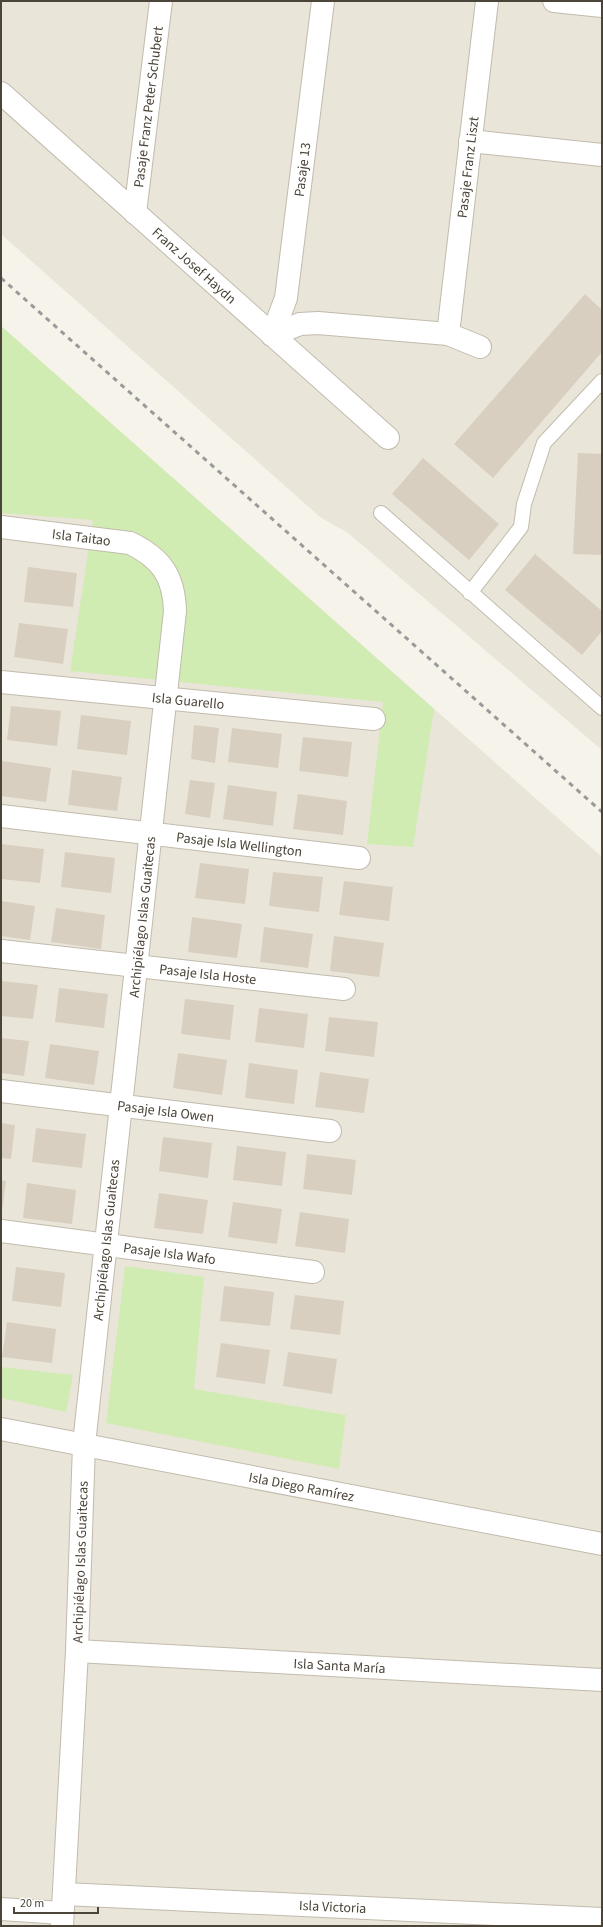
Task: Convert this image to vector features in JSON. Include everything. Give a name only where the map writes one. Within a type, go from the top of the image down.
[{"type":"street","name":"Pasaje Franz Peter Schubert","points":[[135,213],[160,1]]},
{"type":"street","name":"Pasaje 13","points":[[272,335],[286,298],[323,1]]},
{"type":"street","name":"Pasaje Franz Liszt","points":[[448,334],[487,1]]},
{"type":"street","points":[[554,1],[602,6]]},
{"type":"street","name":"Franz Josef Haydn","points":[[1,93],[388,438]]},
{"type":"street","points":[[470,141],[602,155]]},
{"type":"street","points":[[272,335],[300,324],[318,323],[448,334],[480,347]]},
{"type":"street","name":"Isla Taitao","points":[[1,526],[130,543],[144,550],[157,560]]},
{"type":"street","name":"Archipiélago Islas Guaitecas","points":[[62,1911],[76,1651],[84,1444],[175,611],[175,597],[166,571],[157,560]]},
{"type":"street","name":"Isla Guarello","points":[[1,682],[374,719]]},
{"type":"street","name":"Pasaje Isla Wellington","points":[[1,816],[359,858]]},
{"type":"street","name":"Pasaje Isla Hoste","points":[[1,951],[344,989]]},
{"type":"street","name":"Pasaje Isla Owen","points":[[1,1091],[330,1131]]},
{"type":"street","name":"Pasaje Isla Wafo","points":[[1,1231],[314,1272]]},
{"type":"street","name":"Isla Diego Ramírez","points":[[1,1429],[602,1544]]},
{"type":"street","name":"Isla Santa María","points":[[76,1651],[602,1680]]},
{"type":"street","name":"Isla Victoria","points":[[1,1908],[62,1911],[602,1919]]},
{"type":"lane","points":[[470,593],[521,527],[524,504],[544,443],[602,382]]},
{"type":"lane","points":[[381,513],[602,708]]},
{"type":"shaded area","points":[[1,1],[602,1],[602,750],[348,533],[320,517],[1,234]]},
{"type":"shaded area","points":[[1,326],[602,857],[602,1926],[1,1926]]},
{"type":"green space","points":[[1,326],[434,709],[413,847],[367,844],[383,702],[70,671],[93,520],[1,513]]},
{"type":"green space","points":[[125,1266],[204,1277],[194,1389],[346,1415],[339,1469],[106,1423]]},
{"type":"green space","points":[[1,1367],[73,1375],[66,1412],[1,1398]]},
{"type":"building","points":[[585,294],[602,310],[602,352],[493,478],[454,444]]},
{"type":"building","points":[[578,453],[602,454],[602,555],[573,554]]},
{"type":"building","points":[[423,458],[499,524],[469,560],[392,494]]},
{"type":"building","points":[[535,554],[602,611],[602,631],[582,655],[505,590]]},
{"type":"building","points":[[28,567],[77,573],[73,607],[24,602]]},
{"type":"building","points":[[19,623],[68,629],[63,664],[14,657]]},
{"type":"building","points":[[11,706],[61,711],[57,746],[7,740]]},
{"type":"building","points":[[81,715],[131,721],[127,755],[77,749]]},
{"type":"building","points":[[194,725],[219,728],[215,763],[191,759]]},
{"type":"building","points":[[232,728],[282,734],[278,768],[228,762]]},
{"type":"building","points":[[303,737],[352,742],[348,777],[299,771]]},
{"type":"building","points":[[2,761],[51,768],[46,802],[1,796]]},
{"type":"building","points":[[72,770],[122,777],[117,811],[68,805]]},
{"type":"building","points":[[190,780],[215,783],[210,818],[185,814]]},
{"type":"building","points":[[228,785],[277,792],[273,826],[223,819]]},
{"type":"building","points":[[298,794],[347,801],[343,835],[293,829]]},
{"type":"building","points":[[1,844],[44,849],[40,883],[1,879]]},
{"type":"building","points":[[65,852],[115,858],[111,893],[61,887]]},
{"type":"building","points":[[200,863],[249,869],[245,904],[195,898]]},
{"type":"building","points":[[273,872],[323,877],[319,912],[269,906]]},
{"type":"building","points":[[344,881],[393,887],[389,921],[339,915]]},
{"type":"building","points":[[1,901],[35,906],[30,940],[1,936]]},
{"type":"building","points":[[56,908],[105,915],[101,949],[51,942]]},
{"type":"building","points":[[192,917],[242,924],[237,958],[188,952]]},
{"type":"building","points":[[264,927],[313,934],[308,968],[260,962]]},
{"type":"building","points":[[334,936],[384,943],[379,977],[330,971]]},
{"type":"building","points":[[1,981],[38,985],[33,1019],[1,1016]]},
{"type":"building","points":[[59,988],[108,994],[104,1028],[55,1022]]},
{"type":"building","points":[[185,999],[234,1005],[230,1040],[181,1034]]},
{"type":"building","points":[[259,1008],[308,1014],[304,1048],[255,1042]]},
{"type":"building","points":[[329,1017],[378,1022],[374,1057],[325,1051]]},
{"type":"building","points":[[1,1038],[29,1041],[24,1076],[1,1073]]},
{"type":"building","points":[[50,1044],[99,1051],[94,1085],[45,1078]]},
{"type":"building","points":[[178,1053],[227,1060],[222,1095],[173,1088]]},
{"type":"building","points":[[249,1063],[298,1070],[294,1104],[245,1098]]},
{"type":"building","points":[[320,1072],[369,1079],[364,1113],[315,1107]]},
{"type":"building","points":[[1,1123],[15,1125],[11,1159],[1,1158]]},
{"type":"building","points":[[36,1128],[86,1134],[82,1168],[32,1162]]},
{"type":"building","points":[[163,1137],[212,1143],[208,1178],[159,1171]]},
{"type":"building","points":[[237,1146],[286,1152],[282,1186],[233,1180]]},
{"type":"building","points":[[307,1154],[356,1160],[352,1195],[303,1189]]},
{"type":"building","points":[[1,1180],[6,1181],[2,1212],[1,1212]]},
{"type":"building","points":[[27,1183],[76,1190],[72,1224],[23,1218]]},
{"type":"building","points":[[159,1193],[208,1200],[203,1234],[154,1228]]},
{"type":"building","points":[[233,1202],[282,1209],[277,1244],[228,1237]]},
{"type":"building","points":[[300,1212],[349,1219],[345,1253],[295,1246]]},
{"type":"building","points":[[16,1267],[65,1273],[61,1307],[12,1301]]},
{"type":"building","points":[[224,1286],[274,1292],[270,1326],[220,1321]]},
{"type":"building","points":[[295,1295],[344,1301],[340,1335],[290,1329]]},
{"type":"building","points":[[7,1322],[56,1329],[52,1363],[2,1357]]},
{"type":"building","points":[[221,1343],[270,1350],[265,1384],[216,1377]]},
{"type":"building","points":[[288,1352],[337,1359],[332,1394],[283,1386]]},
{"type":"railway","points":[[1,278],[602,812]]}]
